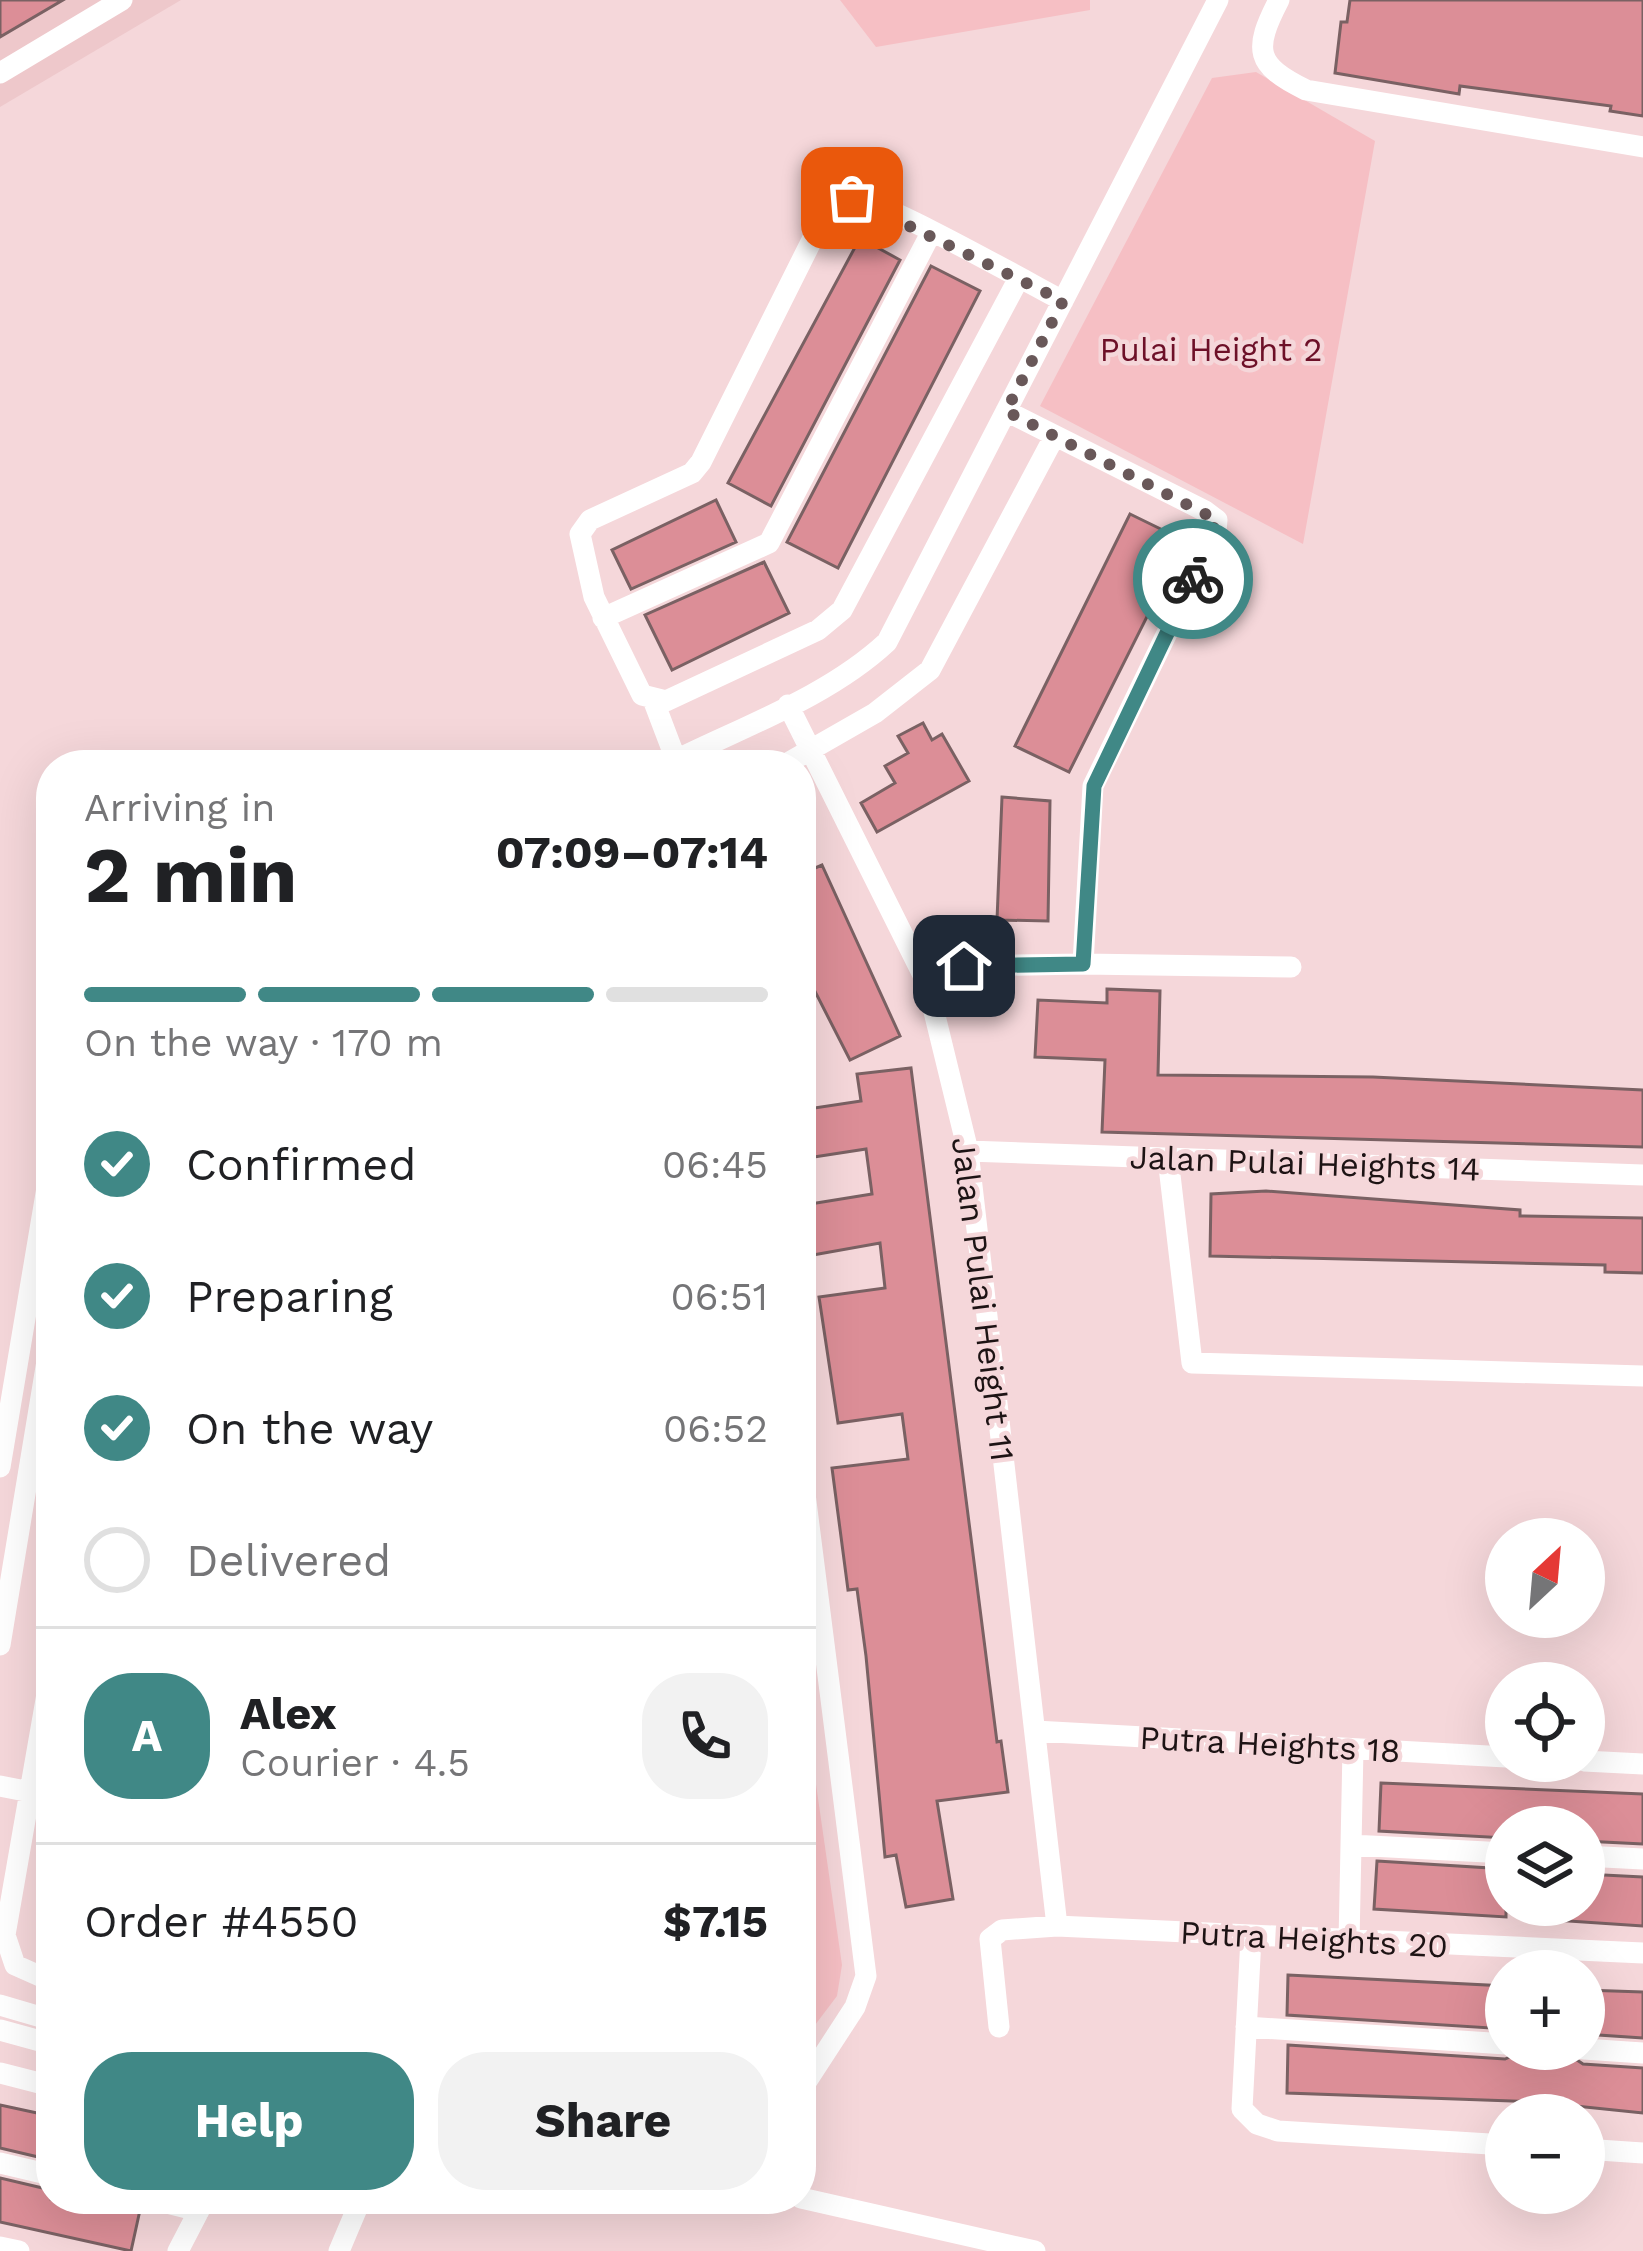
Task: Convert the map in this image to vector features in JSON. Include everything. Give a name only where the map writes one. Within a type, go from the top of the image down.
[{"type":"street","points":[[0,73],[122,0]]},
{"type":"street","points":[[696,750],[788,705],[870,658],[887,642],[1218,0]]},
{"type":"street","points":[[1279,0],[1261,51],[1266,65],[1306,90],[1643,147]]},
{"type":"street","points":[[668,750],[654,702],[638,688],[604,618],[583,561],[580,534],[590,520],[692,472],[701,462],[828,208],[852,198],[865,201],[1063,301]]},
{"type":"street","points":[[604,618],[769,543],[932,233]]},
{"type":"street","points":[[654,702],[684,694],[818,630],[842,610],[1019,278]]},
{"type":"street","points":[[1006,411],[1217,520],[1094,786],[1083,964]]},
{"type":"street","points":[[816,750],[930,670],[1053,439]]},
{"type":"street","name":"Jalan Pulai Height 11","points":[[788,705],[808,750]]},
{"type":"street","name":"Jalan Pulai Height 11","points":[[816,766],[927,983],[968,1151],[1057,1926]]},
{"type":"street","points":[[927,983],[964,966],[1291,967]]},
{"type":"street","name":"Jalan Pulai Heights 14","points":[[968,1151],[1643,1175]]},
{"type":"street","points":[[1168,1158],[1192,1363],[1643,1376]]},
{"type":"street","points":[[0,1467],[36,1286]]},
{"type":"street","points":[[0,1645],[36,1428]]},
{"type":"street","points":[[816,1607],[866,1976],[855,2007],[816,2055]]},
{"type":"street","name":"Putra Heights 18","points":[[1035,1731],[1485,1756]]},
{"type":"street","points":[[1349,1942],[1353,1749]]},
{"type":"street","points":[[1605,1762],[1643,1764]]},
{"type":"street","points":[[0,1786],[36,1793]]},
{"type":"street","points":[[36,1816],[4,1935],[15,1965],[36,1974]]},
{"type":"street","points":[[1351,1845],[1485,1851]]},
{"type":"street","points":[[1605,1857],[1643,1859]]},
{"type":"street","name":"Putra Heights 20","points":[[1000,2027],[990,1939],[1001,1930],[1057,1926],[1643,1953]]},
{"type":"street","points":[[1251,1938],[1242,2109],[1256,2124],[1278,2131],[1485,2144]]},
{"type":"street","points":[[0,2006],[36,2016]]},
{"type":"street","points":[[1246,2027],[1485,2043]]},
{"type":"street","points":[[0,2030],[36,2040]]},
{"type":"street","points":[[1605,2050],[1643,2053]]},
{"type":"street","points":[[0,2073],[36,2082]]},
{"type":"street","points":[[1605,2150],[1643,2153]]},
{"type":"street","points":[[0,2163],[36,2171]]},
{"type":"street","points":[[816,2201],[1035,2251]]},
{"type":"street","points":[[178,2251],[197,2214]]},
{"type":"street","points":[[339,2251],[355,2214]]},
{"type":"street","points":[[0,2247],[19,2251]]},
{"type":"shaded area","points":[[0,0],[181,0],[0,107]]},
{"type":"green space","points":[[840,0],[1090,0],[1090,10],[876,47]]},
{"type":"green space","name":"Pulai Height 2","points":[[1256,72],[1375,141],[1303,544],[1040,406],[1212,78]]},
{"type":"green space","points":[[816,1784],[842,1965],[837,1996],[816,2024]]},
{"type":"building","points":[[0,0],[63,0],[0,37]]},
{"type":"building","points":[[1350,0],[1643,0],[1643,116],[1610,111],[1611,106],[1460,86],[1459,94],[1335,73],[1341,22],[1347,22]]},
{"type":"building","points":[[860,238],[900,260],[771,506],[728,483]]},
{"type":"building","points":[[931,266],[980,291],[838,568],[787,542]]},
{"type":"building","points":[[716,500],[736,542],[631,589],[612,550]]},
{"type":"building","points":[[1130,514],[1185,541],[1069,772],[1015,746]]},
{"type":"building","points":[[764,562],[789,613],[672,670],[645,615]]},
{"type":"building","points":[[923,723],[932,740],[942,734],[969,781],[877,832],[861,803],[895,783],[885,766],[908,753],[898,736]]},
{"type":"building","points":[[1002,797],[1050,801],[1048,921],[997,920]]},
{"type":"building","points":[[822,865],[900,1036],[850,1060],[816,993],[816,868]]},
{"type":"building","points":[[1107,989],[1160,991],[1158,1075],[1373,1077],[1643,1090],[1643,1147],[1102,1132],[1105,1060],[1035,1057],[1038,1000],[1107,1003]]},
{"type":"building","points":[[911,1068],[997,1742],[1001,1741],[1008,1792],[937,1801],[953,1899],[906,1907],[896,1855],[885,1857],[857,1589],[848,1590],[832,1468],[908,1459],[902,1414],[838,1423],[819,1297],[885,1288],[880,1243],[816,1254],[816,1203],[872,1194],[866,1149],[816,1157],[816,1108],[861,1101],[857,1074]]},
{"type":"building","points":[[1266,1191],[1520,1210],[1520,1216],[1643,1218],[1643,1273],[1605,1272],[1605,1265],[1210,1256],[1211,1194]]},
{"type":"building","points":[[1381,1783],[1643,1794],[1643,1844],[1605,1842],[1605,1806],[1485,1806],[1485,1837],[1379,1831]]},
{"type":"building","points":[[1377,1861],[1485,1868],[1485,1916],[1374,1909]]},
{"type":"building","points":[[1605,1875],[1643,1877],[1643,1926],[1605,1923]]},
{"type":"building","points":[[1288,1975],[1485,1985],[1485,2028],[1287,2015]]},
{"type":"building","points":[[1605,1991],[1643,1992],[1643,2038],[1605,2035]]},
{"type":"building","points":[[1288,2045],[1485,2058],[1485,2070],[1643,2068],[1643,2113],[1605,2109],[1605,2094],[1485,2094],[1485,2100],[1287,2093]]},
{"type":"building","points":[[0,2105],[36,2113],[36,2156],[0,2148]]},
{"type":"building","points":[[0,2178],[36,2186],[36,2214],[139,2214],[131,2251],[0,2222]]},
{"type":"way so far","points":[[852,198],[932,233],[1063,301],[1006,411],[1217,520],[1193,579]]},
{"type":"route","points":[[964,966],[1083,964],[1094,786],[1193,579]]}]
